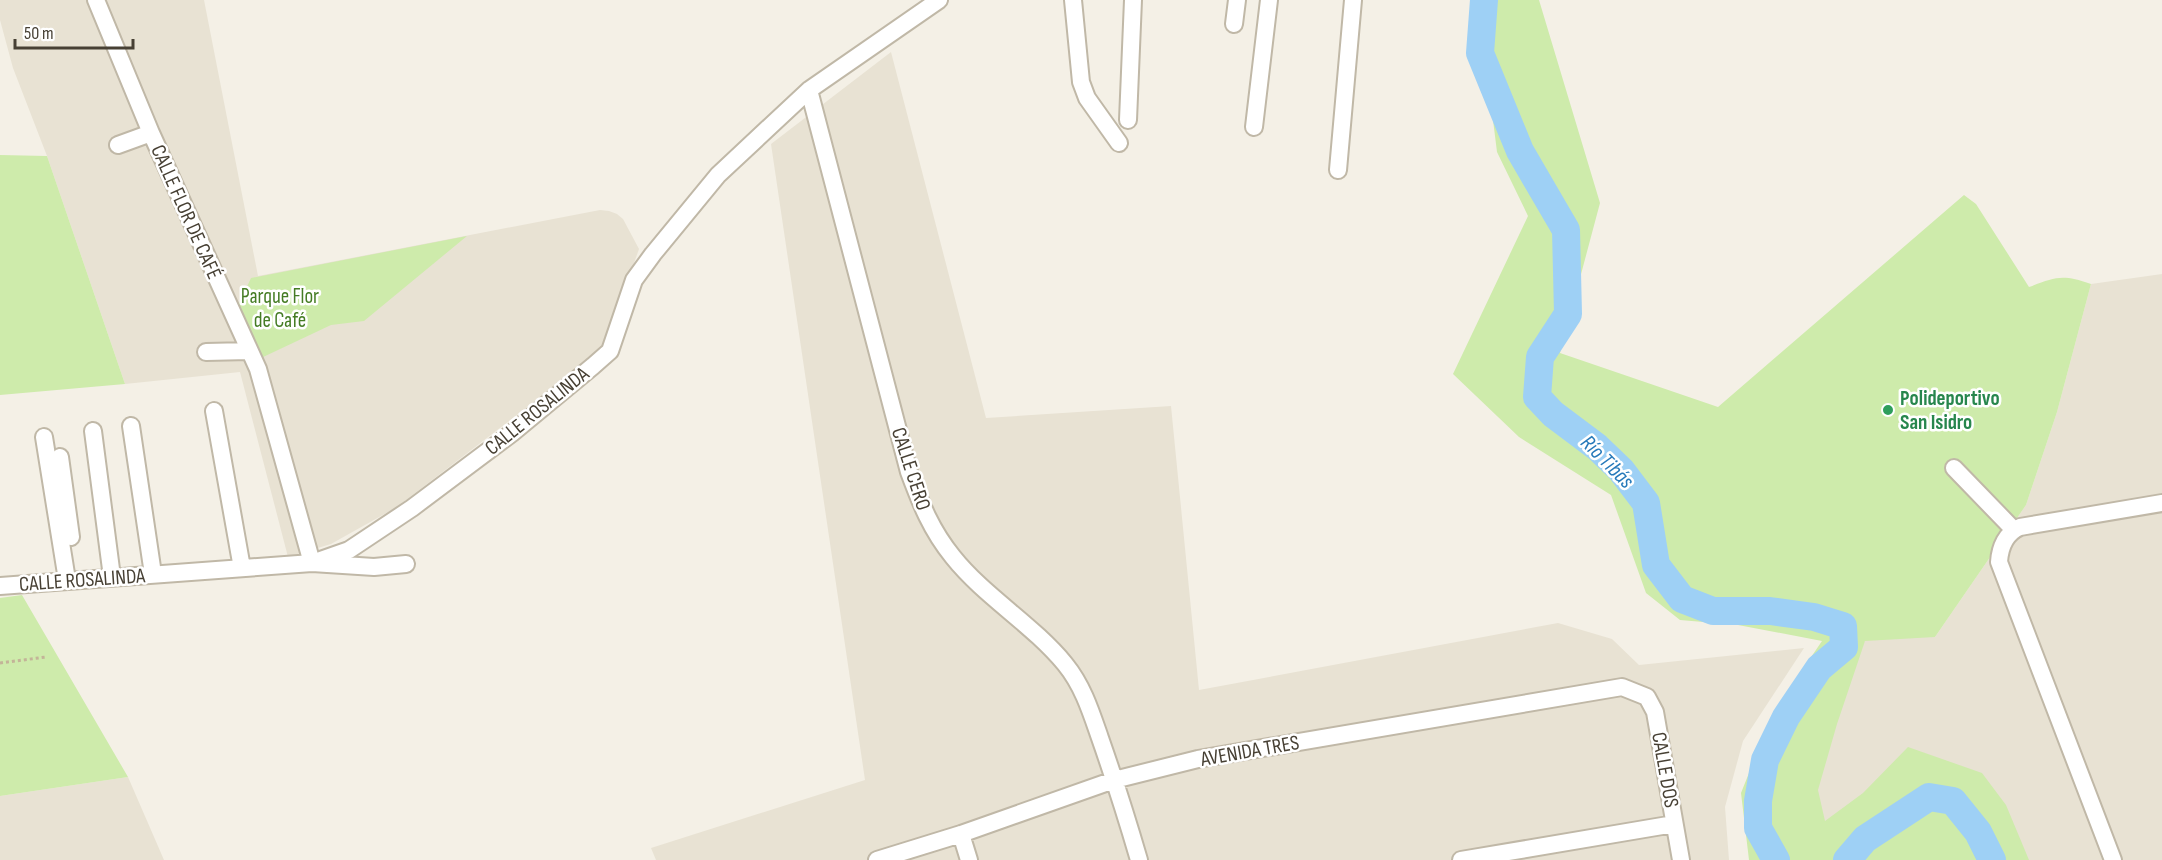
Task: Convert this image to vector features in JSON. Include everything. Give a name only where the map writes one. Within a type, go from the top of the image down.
[{"type":"street","name":"CALLE FLOR DE CAFÉ","points":[[96,0],[151,133],[258,369],[312,563]]},
{"type":"street","name":"CALLE ROSALINDA","points":[[0,585],[312,563],[349,550],[412,508],[512,434],[610,351],[634,280],[718,175],[809,90],[939,0]]},
{"type":"street","points":[[1073,0],[1081,82],[1087,98],[1119,143]]},
{"type":"street","points":[[1128,120],[1133,0]]},
{"type":"street","points":[[1234,24],[1237,0]]},
{"type":"street","points":[[1254,127],[1269,0]]},
{"type":"street","points":[[1338,170],[1353,0]]},
{"type":"street","name":"CALLE CERO","points":[[809,90],[909,472],[926,518],[953,557],[980,585],[1041,638],[1066,665],[1083,691],[1139,860]]},
{"type":"street","points":[[118,145],[151,133]]},
{"type":"street","points":[[206,352],[249,351]]},
{"type":"street","points":[[214,411],[242,568]]},
{"type":"street","points":[[131,426],[153,574]]},
{"type":"street","points":[[93,431],[112,577]]},
{"type":"street","points":[[44,437],[72,580]]},
{"type":"street","points":[[60,457],[72,580]]},
{"type":"street","points":[[1954,468],[2014,530]]},
{"type":"street","points":[[2113,860],[1999,562],[2000,552],[2004,541],[2014,530],[2162,503]]},
{"type":"street","points":[[312,563],[374,567],[406,564]]},
{"type":"street","name":"AVENIDA TRES","points":[[878,860],[961,834],[1114,780],[1198,759],[1622,687],[1634,690]]},
{"type":"street","name":"CALLE DOS","points":[[1634,690],[1647,697],[1655,712],[1681,860]]},
{"type":"street","points":[[1461,860],[1674,824]]},
{"type":"street","points":[[961,834],[969,860]]},
{"type":"path","points":[[0,663],[46,657]]},
{"type":"shaded area","points":[[0,0],[204,0],[258,276],[600,210],[617,214],[623,219],[639,249],[606,342],[600,351],[397,507],[331,544],[288,557],[240,372],[125,384],[47,156],[13,68],[0,20]]},
{"type":"shaded area","points":[[891,52],[986,418],[1171,406],[1199,690],[1558,623],[1612,639],[1639,665],[1804,648],[1743,741],[1725,807],[1729,860],[656,860],[651,848],[865,780],[771,144]]},
{"type":"shaded area","points":[[2162,274],[2162,860],[2003,860],[1792,852],[1833,680],[1870,635],[1935,637],[2026,505],[2057,412],[2091,284]]},
{"type":"shaded area","points":[[128,777],[164,860],[0,860],[0,796]]},
{"type":"green space","points":[[1478,0],[1539,0],[1600,203],[1560,353],[1718,407],[1964,195],[1976,204],[2029,287],[2059,278],[2091,284],[2057,412],[2026,505],[1935,637],[1865,641],[1818,790],[1825,821],[1863,793],[1908,747],[1982,773],[2006,805],[2029,860],[1749,860],[1741,793],[1773,713],[1822,641],[1738,625],[1680,620],[1646,593],[1611,495],[1519,437],[1453,374],[1528,216],[1497,152]]},
{"type":"green space","points":[[0,155],[47,156],[125,384],[0,395]]},
{"type":"green space","name":"Parque Flor de Café","points":[[467,236],[364,321],[331,325],[261,358],[238,306],[251,278]]},
{"type":"green space","points":[[22,595],[128,777],[0,796],[0,598]]},
{"type":"waterway","name":"Río Tibás","points":[[1484,0],[1480,53],[1520,151],[1566,230],[1568,314],[1540,357],[1537,397],[1553,414],[1597,447],[1621,470],[1646,503],[1656,565],[1682,599],[1713,611],[1770,611],[1814,617],[1843,626],[1844,647],[1819,668],[1786,717],[1765,760],[1758,801],[1758,828],[1776,860]]},
{"type":"waterway","name":"Río Tibás","points":[[1847,860],[1865,839],[1929,797],[1953,801],[1978,832],[1992,860]]},
{"type":"place","name":"Polideportivo San Isidro","points":[[1888,410]]}]
